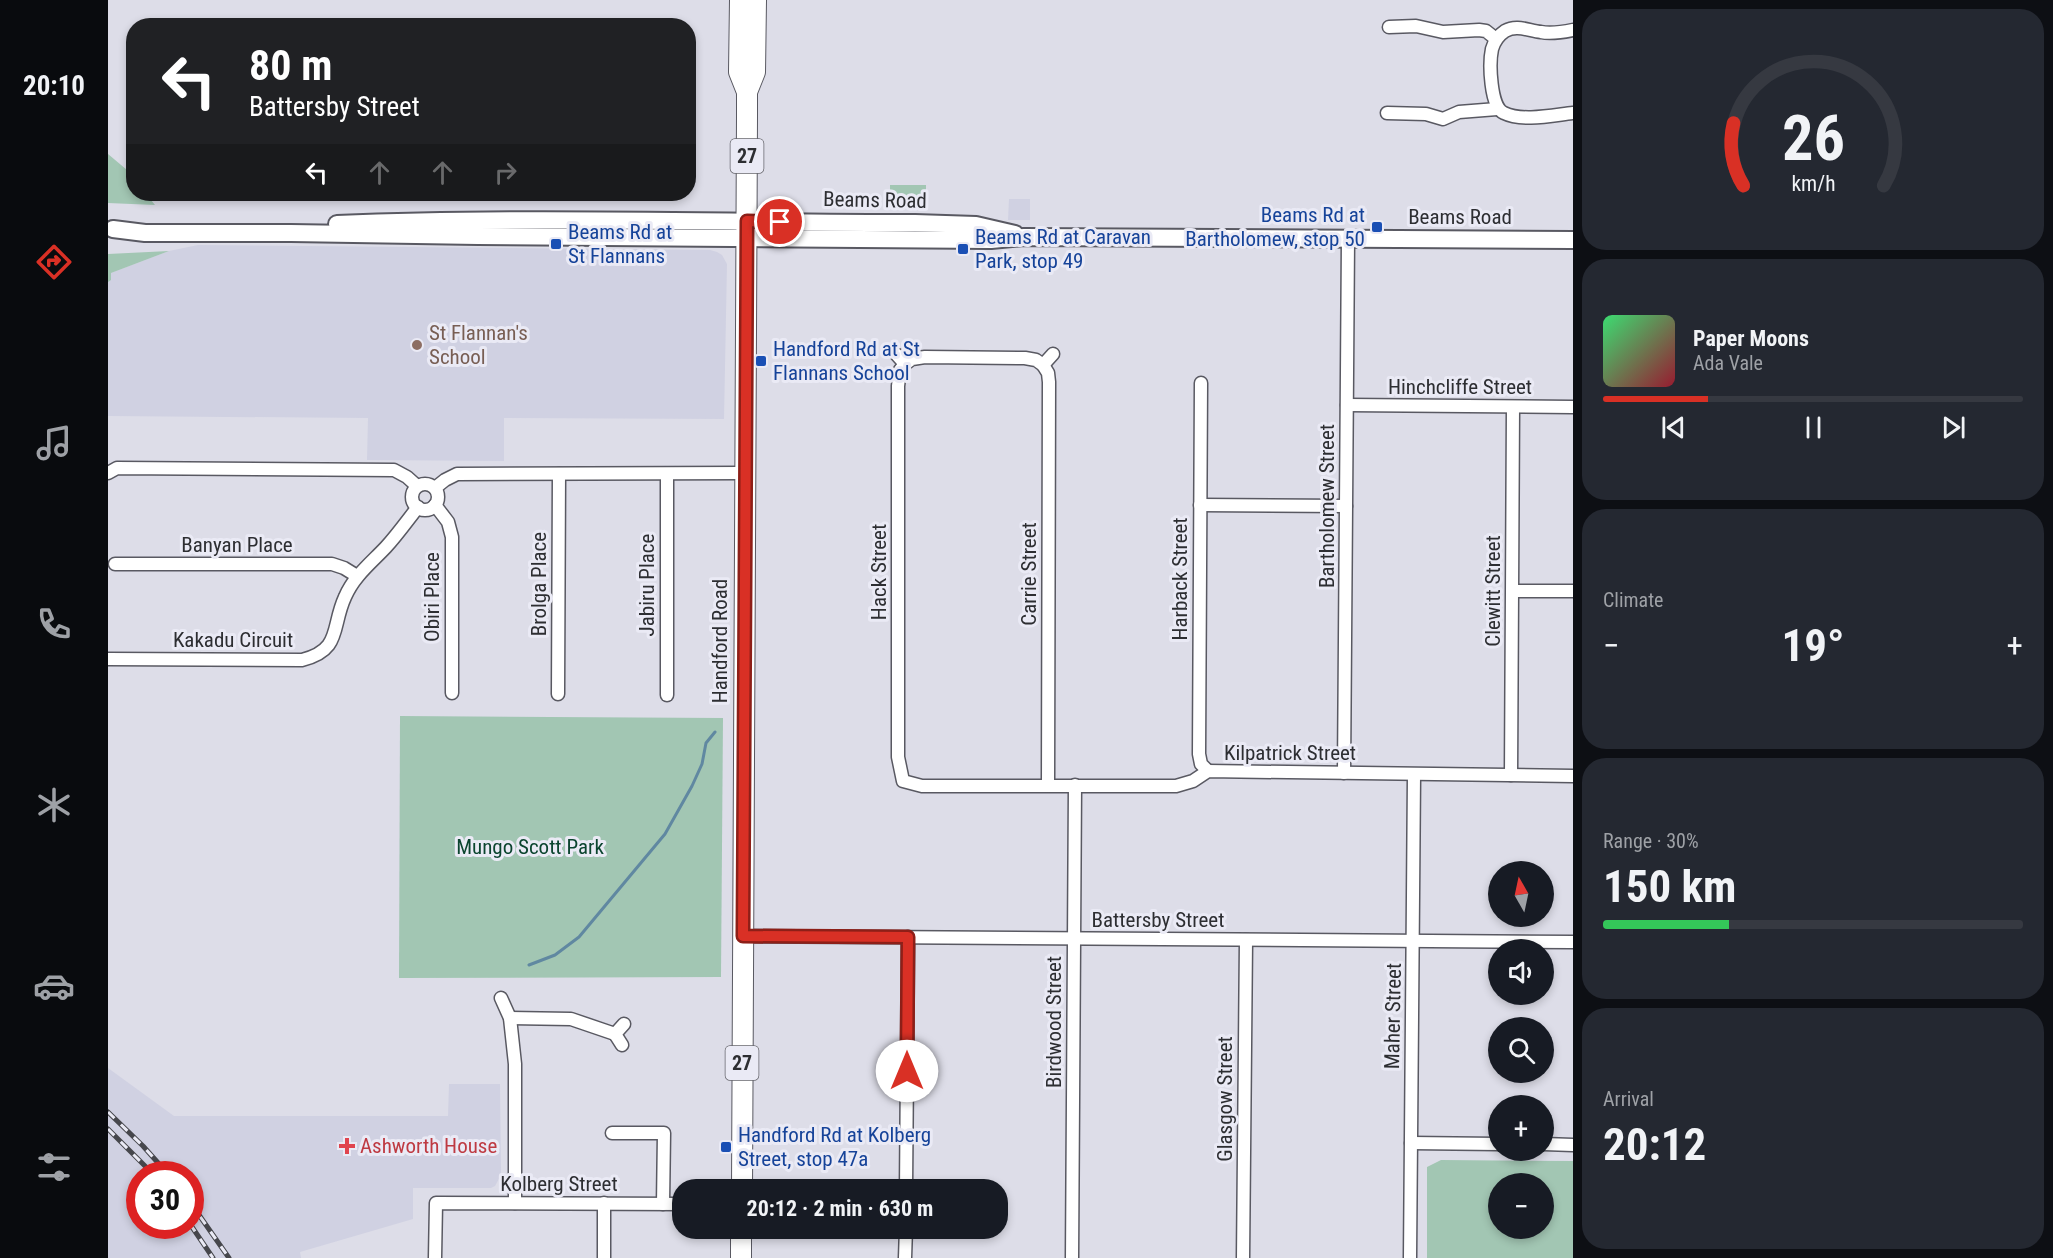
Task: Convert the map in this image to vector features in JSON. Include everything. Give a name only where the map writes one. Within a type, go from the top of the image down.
[{"type":"main road","name":"Handford Road","points":[[740,0],[739,72],[747,92],[742,1179]]},
{"type":"main road","name":"Handford Road","points":[[747,92],[755,72],[756,0]]},
{"type":"main road","name":"Beams Road","points":[[110,229],[146,226],[312,225],[398,221],[747,230],[961,224],[991,228],[1024,237],[1573,240]]},
{"type":"main road","points":[[741,1239],[741,1258]]},
{"type":"street","points":[[1389,27],[1416,26],[1443,32],[1479,30],[1486,31],[1496,39]]},
{"type":"street","points":[[1497,109],[1492,96],[1492,50],[1496,39],[1503,32],[1512,28],[1524,28],[1541,33],[1573,30]]},
{"type":"street","points":[[1387,113],[1426,114],[1443,119],[1460,112],[1497,109],[1513,116],[1536,117],[1573,113]]},
{"type":"street","name":"Bartholomew Street","points":[[1344,773],[1348,239]]},
{"type":"street","points":[[1043,365],[1053,354]]},
{"type":"street","name":"Hack Street","points":[[903,782],[898,757],[898,386],[900,359],[1025,357],[1043,365]]},
{"type":"street","name":"Carrie Street","points":[[1043,365],[1048,373],[1049,382],[1048,785]]},
{"type":"street","name":"Harback Street","points":[[1201,383],[1199,759],[1208,771]]},
{"type":"street","name":"Hinchcliffe Street","points":[[1347,405],[1573,407]]},
{"type":"street","name":"Clewitt Street","points":[[1511,775],[1513,406]]},
{"type":"street","points":[[108,472],[117,468],[394,470],[417,486]]},
{"type":"street","points":[[435,488],[457,474],[744,473]]},
{"type":"street","name":"Brolga Place","points":[[558,694],[560,474]]},
{"type":"street","name":"Jabiru Place","points":[[666,695],[667,474]]},
{"type":"street","points":[[425,484],[435,488],[438,495],[435,506],[425,510],[418,507],[412,497],[417,486],[425,484]]},
{"type":"street","points":[[1200,505],[1346,506]]},
{"type":"street","name":"Obiri Place","points":[[435,506],[448,522],[452,537],[452,693]]},
{"type":"street","name":"Kakadu Circuit","points":[[108,659],[302,660],[314,657],[325,650],[332,641],[345,596],[357,576],[387,546],[418,507]]},
{"type":"street","name":"Banyan Place","points":[[115,564],[332,564],[357,576]]},
{"type":"street","points":[[1513,591],[1573,591]]},
{"type":"street","name":"Kilpatrick Street","points":[[903,782],[922,786],[1176,786],[1187,784],[1208,771],[1573,776]]},
{"type":"street","name":"Maher Street","points":[[1410,1258],[1414,775]]},
{"type":"street","name":"Birdwood Street","points":[[1072,1258],[1076,785]]},
{"type":"street","name":"Battersby Street","points":[[743,936],[1573,942]]},
{"type":"street","points":[[906,1179],[908,937]]},
{"type":"street","name":"Glasgow Street","points":[[1243,1258],[1246,940]]},
{"type":"street","points":[[501,998],[510,1018],[515,1064],[515,1203]]},
{"type":"street","points":[[510,1018],[571,1019],[615,1034],[622,1045]]},
{"type":"street","points":[[615,1034],[624,1024]]},
{"type":"street","points":[[612,1133],[664,1133],[663,1204]]},
{"type":"street","points":[[1411,1143],[1488,1144]]},
{"type":"street","points":[[1554,1144],[1573,1144]]},
{"type":"street","name":"Kolberg Street","points":[[435,1258],[436,1203],[672,1204]]},
{"type":"street","points":[[604,1203],[604,1258]]},
{"type":"street","points":[[905,1258],[906,1239]]},
{"type":"shaded area","points":[[1009,199],[1030,199],[1030,220],[1008,220]]},
{"type":"shaded area","name":"St Flannan's School","points":[[198,245],[710,250],[717,252],[722,255],[727,264],[724,419],[504,418],[504,461],[367,460],[368,418],[108,416],[108,274],[169,251]]},
{"type":"shaded area","name":"Ashworth House","points":[[108,1068],[174,1116],[448,1116],[449,1084],[500,1084],[501,1175],[495,1186],[491,1188],[413,1188],[413,1219],[300,1252],[301,1258],[108,1258]]},
{"type":"green space","points":[[108,154],[126,169],[126,201],[152,201],[155,205],[108,203]]},
{"type":"green space","points":[[890,185],[926,185],[926,209],[890,208]]},
{"type":"green space","points":[[169,251],[111,273],[111,280],[108,282],[108,254]]},
{"type":"green space","name":"Mungo Scott Park","points":[[400,716],[723,718],[721,977],[399,978]]},
{"type":"green space","points":[[1441,1160],[1573,1161],[1573,1258],[1427,1258],[1427,1167]]},
{"type":"waterway","points":[[529,965],[555,955],[579,937],[665,834],[702,764],[706,743],[715,732]]},
{"type":"railway","points":[[108,1112],[156,1161]]},
{"type":"railway","points":[[108,1129],[140,1161]]},
{"type":"railway","points":[[204,1222],[229,1258]]},
{"type":"railway","points":[[200,1239],[213,1258]]},
{"type":"place","name":"Beams Rd at Bartholomew, stop 50","points":[[1377,227]]},
{"type":"place","name":"Beams Rd at St Flannans","points":[[556,244]]},
{"type":"place","name":"Beams Rd at Caravan Park, stop 49","points":[[963,249]]},
{"type":"place","name":"St Flannan's School","points":[[417,345]]},
{"type":"place","name":"Handford Rd at St Flannans School","points":[[761,361]]},
{"type":"place","name":"Ashworth House","points":[[347,1146]]},
{"type":"place","name":"Handford Rd at Kolberg Street, stop 47a","points":[[726,1147]]},
{"type":"route","points":[[780,222],[747,221],[743,936],[908,937],[907,1071]]}]
